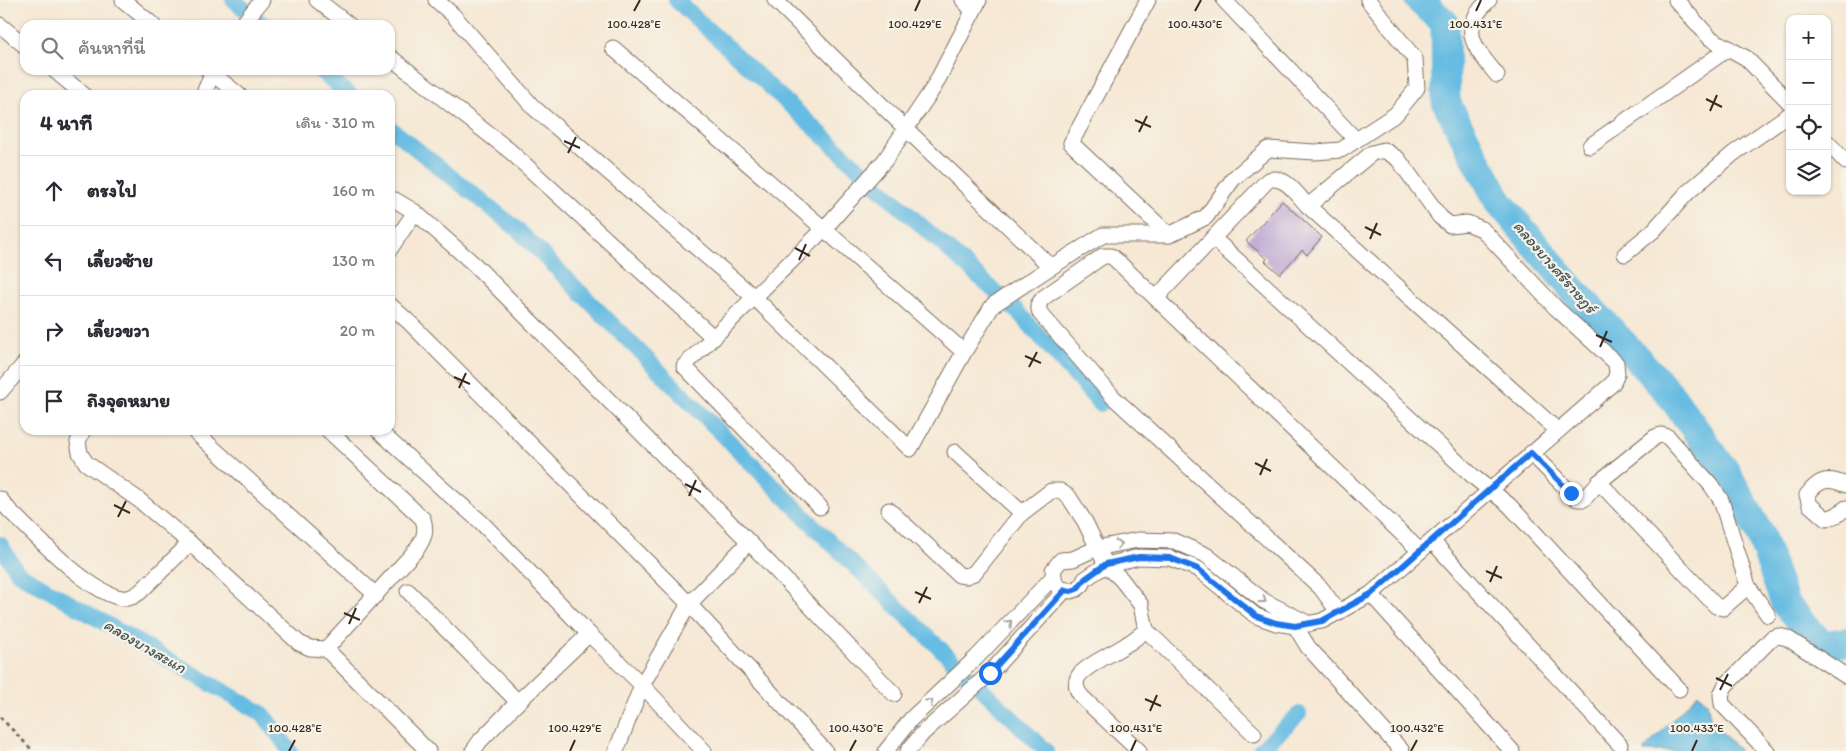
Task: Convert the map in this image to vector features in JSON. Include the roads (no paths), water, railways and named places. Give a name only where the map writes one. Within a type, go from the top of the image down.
[{"type":"street","points":[[123,0],[147,20]]},
{"type":"street","points":[[317,0],[343,20]]},
{"type":"street","points":[[436,0],[453,15],[533,107],[755,298],[910,450],[964,352],[993,305],[1103,235],[1169,235],[1206,217],[1233,179],[1268,149],[1315,152],[1341,150],[1396,114],[1417,88],[1416,59],[1368,0]]},
{"type":"street","points":[[775,0],[1050,267]]},
{"type":"street","points":[[1148,0],[1071,143],[1169,235]]},
{"type":"street","points":[[1224,0],[1356,140]]},
{"type":"street","points":[[1489,0],[1476,14],[1471,27],[1473,41],[1480,55],[1497,76]]},
{"type":"street","points":[[1676,0],[1710,38],[1739,53],[1753,64],[1786,99]]},
{"type":"street","points":[[246,20],[261,1]]},
{"type":"street","points":[[820,508],[684,366],[824,229],[885,160],[934,87],[971,4]]},
{"type":"street","points":[[0,25],[20,42]]},
{"type":"street","points":[[613,48],[964,352]]},
{"type":"street","points":[[1590,146],[1729,48]]},
{"type":"street","points":[[395,61],[510,151],[714,338]]},
{"type":"street","points":[[60,75],[78,90]]},
{"type":"street","points":[[205,90],[210,75]]},
{"type":"street","points":[[216,75],[233,90]]},
{"type":"street","points":[[1625,254],[1653,231],[1688,192],[1734,153],[1786,117]]},
{"type":"street","points":[[1831,146],[1846,162]]},
{"type":"street","points":[[1308,206],[1372,153],[1384,150],[1398,159],[1440,217],[1450,225],[1467,223],[1482,229],[1556,308],[1616,363],[1617,374],[1612,383],[1371,594],[1322,621],[1297,621],[1276,623],[1256,616],[1198,569],[1170,558],[1139,557],[1106,564],[1085,579],[1077,589],[1071,591],[1059,588],[1053,577],[1053,570],[1061,560],[1073,559],[1097,548],[1138,540],[1174,541],[1206,555],[1264,601],[1297,621],[1308,647],[1402,751]]},
{"type":"street","points":[[1156,298],[1268,180],[1275,178],[1283,180],[1308,206],[1557,430]]},
{"type":"street","points":[[395,200],[414,212],[474,265],[749,542],[894,694]]},
{"type":"street","points":[[395,241],[414,212]]},
{"type":"street","points":[[1213,238],[1475,478],[1509,504],[1679,689]]},
{"type":"street","points":[[1339,613],[1320,588],[1113,397],[1040,313],[1038,305],[1043,298],[1103,256],[1111,256],[1420,551]]},
{"type":"street","points":[[395,310],[688,604],[825,751]]},
{"type":"street","points":[[0,392],[20,369]]},
{"type":"street","points":[[81,435],[78,442],[80,453],[86,463],[139,500],[190,543],[299,643],[310,648],[326,649],[428,751]]},
{"type":"street","points":[[199,435],[376,595]]},
{"type":"street","points":[[326,649],[417,549],[424,539],[426,529],[423,519],[333,435]]},
{"type":"street","points":[[383,435],[481,522],[642,685],[704,751]]},
{"type":"street","points":[[1531,453],[1577,499],[1584,498],[1599,482],[1655,437],[1661,435],[1668,437],[1722,500],[1748,586],[1768,615]]},
{"type":"street","points":[[956,452],[1022,513]]},
{"type":"street","points":[[1846,485],[1835,480],[1823,480],[1808,495],[1810,505],[1826,519],[1846,508]]},
{"type":"street","points":[[1599,482],[1716,606],[1723,608],[1748,586]]},
{"type":"street","points":[[889,510],[959,575],[966,576],[974,573],[1022,513],[1051,491],[1060,491],[1069,497],[1085,522],[1106,564],[1121,579],[1141,605],[1146,630],[1254,734]]},
{"type":"street","points":[[0,499],[9,510],[82,578],[122,598],[132,598],[140,592],[190,543]]},
{"type":"street","points":[[1432,540],[1620,745]]},
{"type":"street","points":[[616,751],[642,685],[688,604],[749,542]]},
{"type":"street","points":[[1073,559],[1083,567],[1085,579]]},
{"type":"street","points":[[886,751],[911,719],[976,658],[1053,577]]},
{"type":"street","points":[[908,751],[923,733],[990,673],[1065,590]]},
{"type":"street","points":[[408,591],[518,702]]},
{"type":"street","points":[[1371,594],[1512,751]]},
{"type":"street","points":[[1139,751],[1083,698],[1076,685],[1078,676],[1090,666],[1128,644],[1146,630]]},
{"type":"street","points":[[473,751],[480,741],[518,702],[590,634]]},
{"type":"street","points":[[1767,751],[1722,704],[1721,695],[1725,686],[1772,638],[1779,636],[1787,638],[1846,676]]},
{"type":"street","points":[[911,719],[923,733]]},
{"type":"water","points":[[1698,693],[1707,703],[1711,721],[1740,751],[1643,751]]},
{"type":"waterway","points":[[233,0],[258,20]]},
{"type":"waterway","points":[[676,0],[885,193],[1018,312],[1100,404]]},
{"type":"waterway","name":"คลองบางศรีราษฎร์","points":[[1419,0],[1445,23],[1446,102],[1499,202],[1575,292],[1669,393],[1726,472],[1759,531],[1785,604],[1822,645],[1846,642]]},
{"type":"waterway","points":[[325,75],[344,90]]},
{"type":"waterway","points":[[395,132],[517,229],[830,542],[1046,751]]},
{"type":"waterway","name":"คลองบางสะแก","points":[[0,544],[18,573],[263,714],[290,751]]},
{"type":"waterway","points":[[1259,751],[1299,714]]}]
